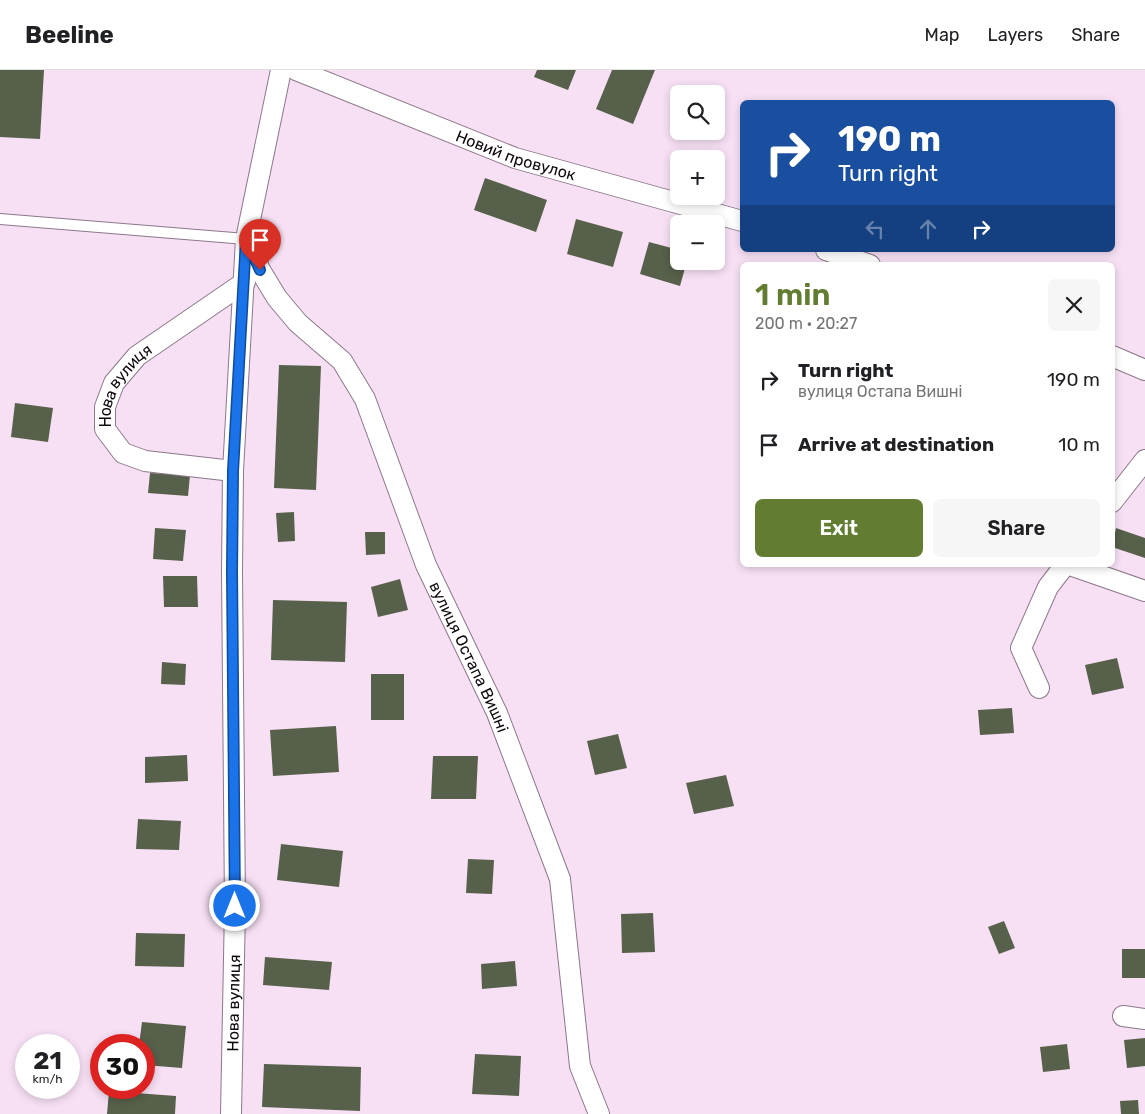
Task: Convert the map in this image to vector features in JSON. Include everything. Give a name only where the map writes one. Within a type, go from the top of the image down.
[{"type":"street","name":"Нова вулиця","points":[[230,1114],[235,906],[233,471],[246,239],[281,70]]},
{"type":"street","name":"Новий провулок","points":[[296,70],[515,158],[740,220]]},
{"type":"street","name":"вулиця Остапа Вишні","points":[[246,239],[260,270],[277,298],[298,322],[342,361],[365,399],[426,565],[496,713],[560,879],[580,1066],[599,1114]]},
{"type":"street","points":[[832,252],[861,262]]},
{"type":"street","name":"Нова вулиця","points":[[233,471],[145,461],[123,453],[105,429],[106,407],[114,383],[137,356],[245,282]]},
{"type":"street","points":[[1115,357],[1145,370]]},
{"type":"street","points":[[1115,498],[1145,460]]},
{"type":"street","points":[[1039,688],[1021,648],[1048,587],[1063,567]]},
{"type":"street","points":[[1076,567],[1145,591]]},
{"type":"street","points":[[1123,1016],[1145,1019]]},
{"type":"lane","points":[[0,219],[246,239]]},
{"type":"building","points":[[0,70],[44,70],[40,139],[0,137]]},
{"type":"building","points":[[537,70],[576,70],[568,90],[534,77]]},
{"type":"building","points":[[612,70],[655,70],[633,124],[596,109]]},
{"type":"building","points":[[485,178],[547,200],[536,232],[474,210]]},
{"type":"building","points":[[576,219],[623,232],[613,267],[567,254]]},
{"type":"building","points":[[649,242],[670,248],[670,270],[684,270],[680,286],[640,274]]},
{"type":"building","points":[[279,365],[321,366],[316,490],[274,488]]},
{"type":"building","points":[[15,403],[53,408],[48,442],[11,437]]},
{"type":"building","points":[[150,473],[190,475],[188,496],[148,493]]},
{"type":"building","points":[[294,512],[295,541],[278,542],[276,513]]},
{"type":"building","points":[[155,528],[186,530],[183,561],[153,559]]},
{"type":"building","points":[[1116,528],[1145,538],[1145,558],[1115,548]]},
{"type":"building","points":[[365,532],[385,532],[385,554],[366,555]]},
{"type":"building","points":[[163,576],[197,576],[198,607],[164,607]]},
{"type":"building","points":[[400,579],[408,610],[378,617],[371,587]]},
{"type":"building","points":[[273,600],[347,602],[345,662],[271,660]]},
{"type":"building","points":[[1117,658],[1124,688],[1092,695],[1085,665]]},
{"type":"building","points":[[162,662],[186,664],[185,685],[161,684]]},
{"type":"building","points":[[371,674],[404,674],[404,720],[371,720]]},
{"type":"building","points":[[1012,708],[1014,733],[980,735],[978,710]]},
{"type":"building","points":[[336,726],[339,772],[273,776],[270,730]]},
{"type":"building","points":[[618,734],[627,768],[595,775],[587,741]]},
{"type":"building","points":[[187,755],[188,781],[145,783],[145,757]]},
{"type":"building","points":[[433,756],[478,756],[476,799],[431,799]]},
{"type":"building","points":[[726,775],[734,806],[694,814],[686,783]]},
{"type":"building","points":[[138,819],[181,821],[179,850],[136,849]]},
{"type":"building","points":[[281,844],[343,851],[339,887],[277,880]]},
{"type":"building","points":[[468,859],[494,860],[492,894],[466,893]]},
{"type":"building","points":[[653,913],[655,952],[622,953],[621,914]]},
{"type":"building","points":[[1004,921],[1015,948],[999,954],[988,927]]},
{"type":"building","points":[[136,933],[185,934],[184,967],[135,966]]},
{"type":"building","points":[[1122,949],[1145,949],[1145,978],[1122,978]]},
{"type":"building","points":[[265,957],[332,962],[329,990],[263,985]]},
{"type":"building","points":[[515,961],[517,986],[482,989],[481,964]]},
{"type":"building","points":[[142,1022],[186,1026],[182,1068],[155,1066],[155,1034],[140,1034]]},
{"type":"building","points":[[1145,1038],[1145,1066],[1127,1068],[1124,1040]]},
{"type":"building","points":[[1067,1044],[1070,1069],[1043,1072],[1040,1047]]},
{"type":"building","points":[[475,1054],[521,1056],[519,1096],[472,1094]]},
{"type":"building","points":[[264,1064],[361,1067],[360,1111],[262,1107]]},
{"type":"building","points":[[155,1094],[176,1096],[175,1114],[107,1114],[108,1099],[155,1099]]},
{"type":"building","points":[[1138,1100],[1139,1114],[1121,1114],[1120,1101]]},
{"type":"route","points":[[235,906],[233,471],[246,239],[260,270]]}]
